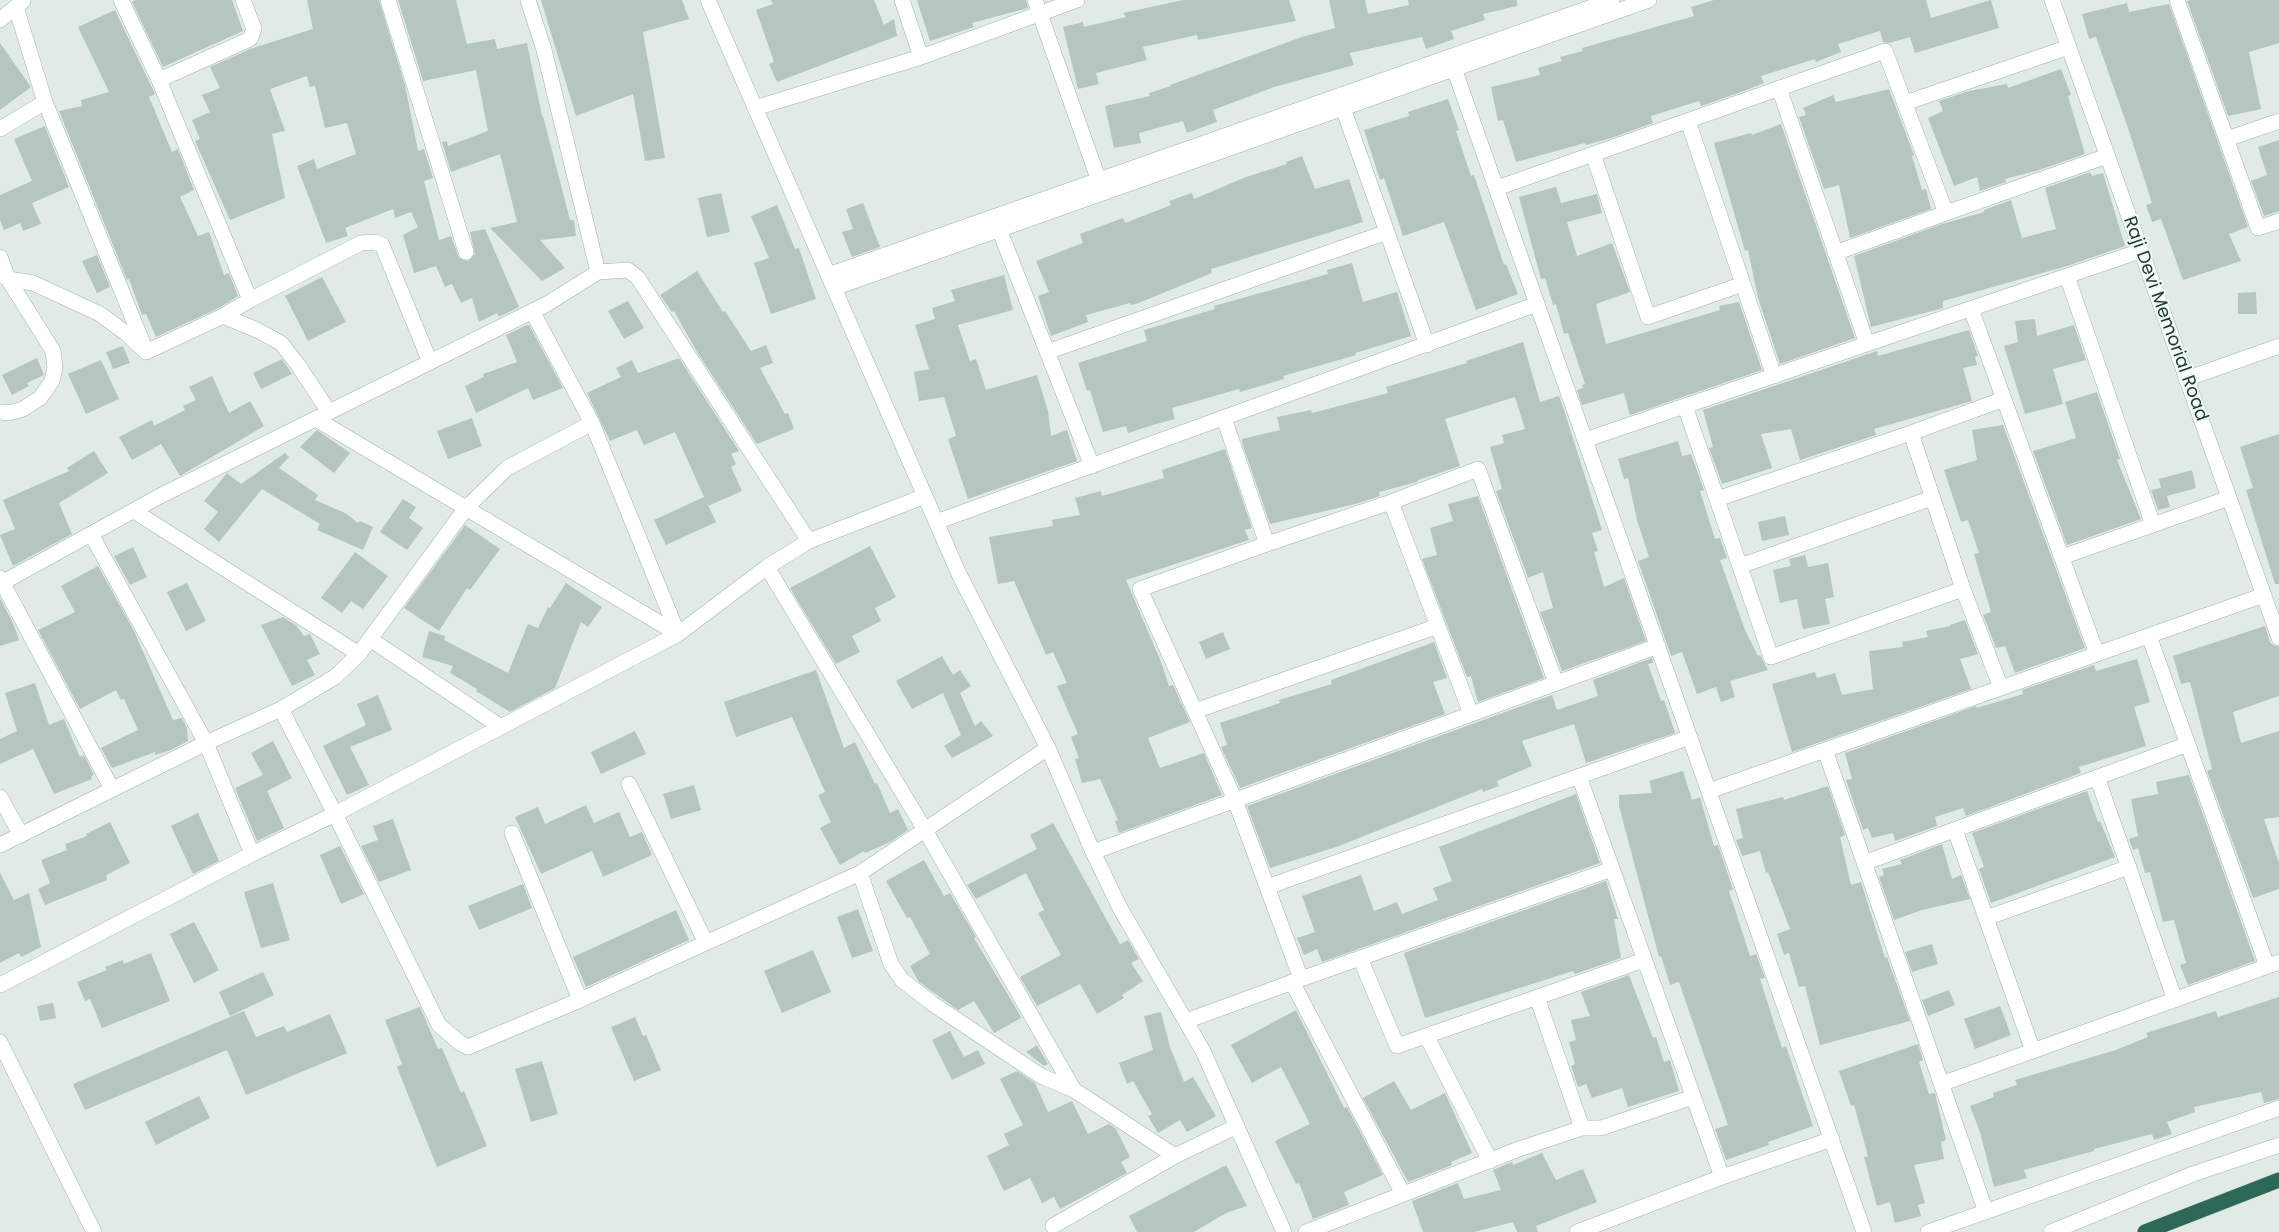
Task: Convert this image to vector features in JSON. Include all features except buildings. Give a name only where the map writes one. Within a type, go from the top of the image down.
[{"type":"highway","points":[[2145,1232],[2279,1180]]},
{"type":"street","points":[[121,0],[159,80],[250,300]]},
{"type":"street","points":[[159,80],[250,39],[254,29],[243,0]]},
{"type":"street","points":[[388,0],[466,252]]},
{"type":"street","points":[[528,0],[544,50],[598,272]]},
{"type":"street","points":[[708,0],[959,574],[1048,748],[1093,852],[1120,908],[1203,1050],[1284,1232]]},
{"type":"street","points":[[902,0],[921,57]]},
{"type":"street","points":[[1035,0],[1099,180]]},
{"type":"street","points":[[755,108],[921,57],[1077,0]]},
{"type":"street","points":[[831,282],[999,229],[1343,108],[1612,0]]},
{"type":"street","points":[[831,282],[1099,180],[1649,0]]},
{"type":"street","name":"Raji Devi Memorial Road","points":[[2052,0],[2279,638]]},
{"type":"street","points":[[2177,0],[2258,228],[2279,221]]},
{"type":"street","points":[[0,20],[20,3],[45,102],[146,352]]},
{"type":"street","points":[[1906,103],[2069,47]]},
{"type":"street","points":[[1497,188],[1885,51],[1946,213]]},
{"type":"street","points":[[1452,63],[1864,1232]]},
{"type":"street","points":[[1779,88],[1867,344]]},
{"type":"street","points":[[0,129],[45,102]]},
{"type":"street","points":[[1343,108],[1427,344]]},
{"type":"street","points":[[1688,121],[1774,376]]},
{"type":"street","points":[[2227,139],[2279,121]]},
{"type":"street","points":[[1593,154],[1648,317],[1743,284]]},
{"type":"street","points":[[1836,253],[2107,156]]},
{"type":"street","points":[[999,229],[1092,466]]},
{"type":"street","points":[[1047,352],[1387,232]]},
{"type":"street","points":[[146,352],[223,316],[250,300],[361,243],[375,242],[382,245],[430,362]]},
{"type":"street","points":[[1585,440],[2140,251]]},
{"type":"street","points":[[0,257],[4,276],[53,352],[55,368],[52,381],[40,398],[23,409],[10,413],[0,412]]},
{"type":"street","points":[[112,789],[1,581],[322,415],[532,311],[598,272],[628,270],[638,278],[809,541]]},
{"type":"street","points":[[4,276],[33,283],[100,314],[127,334],[146,352]]},
{"type":"street","points":[[2067,276],[2153,525]]},
{"type":"street","points":[[936,522],[1538,304]]},
{"type":"street","points":[[1971,308],[2098,654]]},
{"type":"street","points":[[532,311],[592,424],[678,634]]},
{"type":"street","points":[[223,316],[257,330],[281,343],[298,364],[322,415],[466,508],[678,634]]},
{"type":"street","points":[[2186,379],[2279,346]]},
{"type":"street","points":[[1717,499],[2004,399]]},
{"type":"street","points":[[1685,406],[1771,657],[1963,589]]},
{"type":"street","points":[[1224,418],[1267,544]]},
{"type":"street","points":[[0,845],[206,743],[281,709],[335,677],[359,654],[466,508],[508,468],[592,424]]},
{"type":"street","points":[[1910,433],[1963,589],[2001,688]]},
{"type":"street","points":[[1403,1194],[1297,980],[1268,887],[1235,800],[1140,589],[1391,502],[1478,469],[1556,683]]},
{"type":"street","points":[[0,986],[252,854],[335,814],[678,634],[767,567],[809,541],[925,496]]},
{"type":"street","points":[[1740,566],[1932,498]]},
{"type":"street","points":[[2062,557],[2229,498]]},
{"type":"street","points":[[1391,502],[1471,714]]},
{"type":"street","points":[[134,511],[359,654]]},
{"type":"street","points":[[91,534],[206,743],[252,854]]},
{"type":"street","points":[[767,567],[924,830],[1074,1090]]},
{"type":"street","points":[[1709,791],[2264,595]]},
{"type":"street","points":[[1195,711],[1438,626]]},
{"type":"street","points":[[1941,1084],[2273,964],[2188,744],[2149,636]]},
{"type":"street","points":[[370,639],[501,727]]},
{"type":"street","points":[[1093,852],[1658,646]]},
{"type":"street","points":[[281,709],[439,1025],[460,1043],[468,1047],[580,1000],[860,873],[1048,748]]},
{"type":"street","points":[[1268,887],[1690,737]]},
{"type":"street","points":[[1864,863],[2188,744]]},
{"type":"street","points":[[1825,750],[1986,1212]]},
{"type":"street","points":[[1579,776],[1722,1177]]},
{"type":"street","points":[[2098,777],[2175,1000]]},
{"type":"street","points":[[630,784],[706,943]]},
{"type":"street","points":[[0,797],[21,835]]},
{"type":"street","points":[[1955,830],[2033,1051]]},
{"type":"street","points":[[512,833],[580,1000]]},
{"type":"street","points":[[1986,918],[2128,867]]},
{"type":"street","points":[[1186,1021],[1612,869]]},
{"type":"street","points":[[860,873],[892,964],[902,980],[933,1004],[1041,1076],[1074,1090],[1175,1156]]},
{"type":"street","points":[[1360,958],[1398,1046],[1427,1038],[1644,960]]},
{"type":"street","points":[[1537,998],[1582,1128]]},
{"type":"street","points":[[1427,1038],[1490,1160]]},
{"type":"street","points":[[0,1042],[94,1232]]},
{"type":"street","points":[[1306,1232],[1490,1160],[1582,1128],[1601,1128],[1693,1097]]},
{"type":"street","points":[[1928,1232],[2279,1108]]},
{"type":"street","points":[[1053,1226],[1175,1156],[1237,1126]]},
{"type":"street","points":[[1577,1232],[1722,1177],[1832,1139]]},
{"type":"street","points":[[2051,1232],[2193,1174],[2279,1145]]}]
